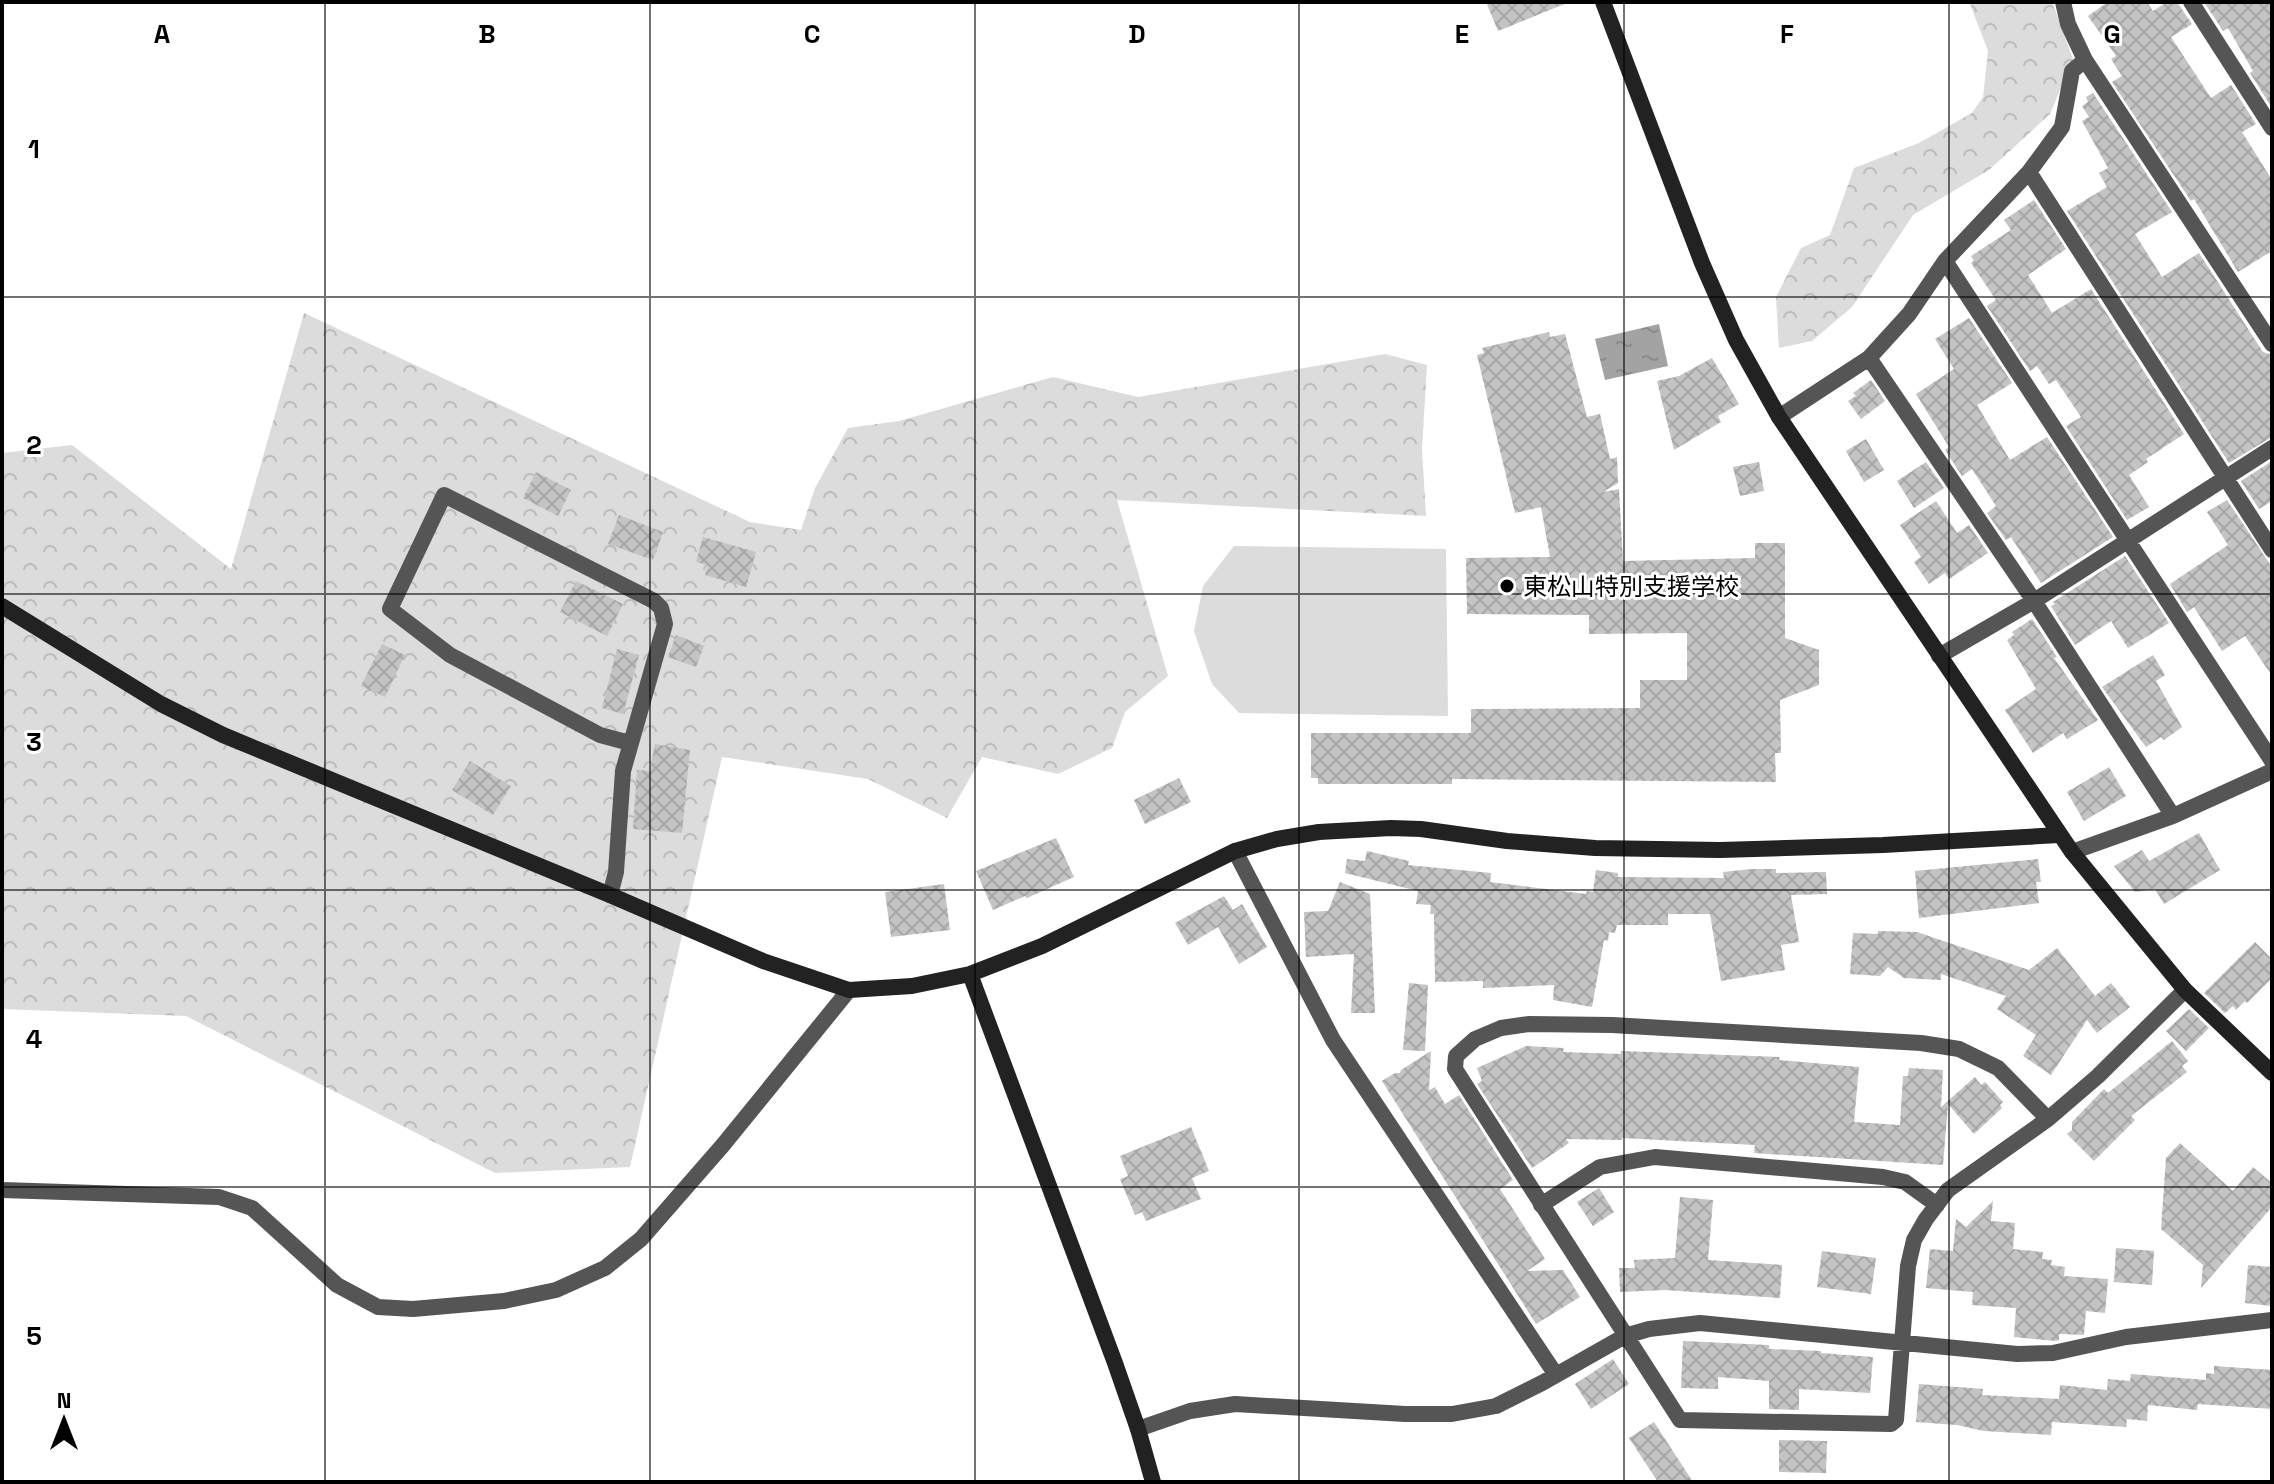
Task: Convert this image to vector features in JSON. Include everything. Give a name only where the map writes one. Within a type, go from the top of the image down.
[{"type":"street","points":[[1603,2],[1702,263],[1736,340],[1779,417],[2059,835],[2185,990],[2272,1073]]},
{"type":"street","points":[[2063,2],[2068,24],[2085,60],[2272,344]]},
{"type":"street","points":[[2191,2],[2272,128]]},
{"type":"street","points":[[1779,417],[1869,358],[1909,314],[1945,261],[2029,172],[2062,127],[2072,71],[2085,60]]},
{"type":"street","points":[[2029,172],[2272,550]]},
{"type":"street","points":[[1945,261],[2272,761]]},
{"type":"street","points":[[1869,358],[2034,601],[2173,816]]},
{"type":"street","points":[[1939,656],[2034,601],[2272,448]]},
{"type":"street","points":[[610,895],[616,872],[623,771],[665,624],[661,608],[654,601],[444,495],[390,609],[450,655],[600,735],[630,743]]},
{"type":"street","points":[[2,606],[161,704],[223,735],[763,961],[849,990],[912,986],[970,974],[1042,946],[1235,851],[1277,839],[1366,828],[1421,829],[1507,841],[1595,848],[1720,850],[2059,835]]},
{"type":"street","points":[[2072,852],[2173,816],[2272,771]]},
{"type":"street","points":[[1235,851],[1333,1040],[1556,1375]]},
{"type":"street","points":[[970,974],[1138,1429],[1153,1482]]},
{"type":"street","points":[[2,1190],[219,1197],[252,1208],[337,1285],[378,1307],[413,1309],[504,1301],[556,1290],[605,1268],[641,1239],[723,1145],[849,990]]},
{"type":"street","points":[[2048,1119],[1998,1068],[1959,1049],[1921,1043],[1612,1025],[1529,1024],[1501,1028],[1475,1039],[1456,1056],[1455,1069],[1680,1420],[1891,1424],[1896,1420],[1908,1266],[1914,1240],[1937,1205],[1948,1190],[2048,1119],[2098,1076],[2185,990]]},
{"type":"street","points":[[1541,1205],[1600,1167],[1655,1157],[1883,1177],[1905,1182],[1937,1205]]},
{"type":"street","points":[[1138,1429],[1190,1411],[1235,1404],[1405,1414],[1452,1414],[1496,1406],[1625,1336],[1649,1329],[1700,1323],[2017,1354],[2053,1353],[2126,1337],[2272,1320]]},
{"type":"green space","points":[[1963,2],[2052,2],[2073,59],[2050,114],[1989,170],[1913,215],[1852,307],[1812,341],[1779,348],[1776,297],[1801,248],[1830,235],[1854,168],[1919,143],[1972,113],[1983,97],[1988,51],[1970,4]]},
{"type":"green space","points":[[304,313],[750,522],[801,530],[815,488],[848,428],[899,421],[1053,377],[1138,397],[1385,354],[1427,365],[1422,449],[1426,516],[1117,500],[1168,676],[1125,712],[1112,748],[1058,774],[982,757],[947,818],[868,779],[722,757],[630,1167],[495,1173],[186,1016],[2,1009],[2,453],[72,445],[231,569]]},
{"type":"green space","points":[[1234,546],[1446,549],[1448,716],[1239,713],[1212,684],[1194,631],[1203,586]]},
{"type":"water","points":[[1659,324],[1668,366],[1605,380],[1595,339]]},
{"type":"building","points":[[1486,2],[1567,2],[1567,3],[1498,31]]},
{"type":"building","points":[[2108,2],[2147,2],[2153,11],[2167,2],[2177,2],[2192,24],[2171,37],[2211,98],[2231,85],[2256,124],[2242,132],[2272,180],[2272,251],[2238,272],[2194,199],[2191,201],[2112,82],[2122,76],[2111,59],[2116,56],[2088,16]]},
{"type":"building","points":[[2204,2],[2272,2],[2272,108],[2250,73],[2253,71],[2228,28],[2223,31]]},
{"type":"building","points":[[2093,93],[2172,212],[2135,234],[2162,277],[2199,253],[2263,352],[2272,355],[2272,437],[2229,463],[2067,211],[2107,187],[2099,173],[2108,168],[2082,121],[2089,117],[2082,106],[2088,102],[2086,97]]},
{"type":"building","points":[[2034,200],[2066,249],[2028,275],[2052,313],[2091,289],[2184,434],[2146,459],[2148,462],[2129,475],[2149,507],[2127,520],[2066,426],[2081,417],[2056,380],[2049,384],[2037,366],[2030,371],[1987,306],[1996,300],[1971,263],[1974,261],[1971,256],[2011,230],[2004,220]]},
{"type":"building","points":[[1969,318],[2012,383],[1977,405],[2010,460],[2047,437],[2113,537],[2041,583],[2011,537],[2006,540],[1987,513],[1996,506],[1972,469],[1962,476],[1945,450],[1949,447],[1916,394],[1954,369],[1935,339]]},
{"type":"building","points":[[1549,332],[1550,337],[1565,334],[1587,417],[1600,414],[1610,459],[1617,457],[1618,483],[1603,492],[1619,489],[1623,561],[1755,558],[1755,543],[1785,543],[1785,638],[1819,650],[1819,685],[1780,700],[1781,753],[1775,753],[1776,782],[1452,779],[1452,784],[1318,784],[1318,778],[1311,778],[1311,733],[1471,733],[1471,709],[1640,708],[1640,680],[1687,680],[1687,633],[1589,634],[1589,615],[1467,614],[1466,558],[1550,557],[1541,507],[1515,513],[1477,355],[1484,353],[1482,348]]},
{"type":"building","points":[[1712,358],[1739,404],[1718,416],[1721,422],[1674,450],[1657,381],[1679,376]]},
{"type":"building","points":[[1871,380],[1885,401],[1861,419],[1848,401],[1856,396],[1853,393]]},
{"type":"building","points":[[1866,439],[1884,470],[1864,482],[1846,451]]},
{"type":"building","points":[[2272,461],[2272,501],[2259,509],[2241,481]]},
{"type":"building","points":[[1759,462],[1764,491],[1740,496],[1733,467]]},
{"type":"building","points":[[1926,462],[1944,488],[1914,508],[1897,481]]},
{"type":"building","points":[[536,472],[571,490],[558,516],[523,498]]},
{"type":"building","points":[[2227,500],[2272,567],[2272,676],[2245,636],[2222,651],[2194,607],[2187,612],[2170,584],[2228,545],[2207,512]]},
{"type":"building","points":[[1936,501],[1957,533],[1969,525],[1988,553],[1949,579],[1945,573],[1929,584],[1914,562],[1921,557],[1900,525]]},
{"type":"building","points":[[619,515],[663,532],[653,560],[608,544]]},
{"type":"building","points":[[703,537],[756,552],[746,587],[705,575],[708,565],[696,562]]},
{"type":"building","points":[[2125,556],[2169,623],[2128,648],[2111,621],[2075,645],[2051,606],[2055,604],[2053,602]]},
{"type":"building","points":[[576,581],[623,604],[607,636],[560,612]]},
{"type":"building","points":[[2032,619],[2057,657],[2054,658],[2098,720],[2067,739],[2063,733],[2033,753],[2005,710],[2036,689],[2007,640],[2014,635],[2012,632]]},
{"type":"building","points":[[676,635],[704,646],[696,667],[668,657]]},
{"type":"building","points":[[382,644],[405,655],[385,697],[361,686]]},
{"type":"building","points":[[617,649],[639,655],[623,714],[602,708]]},
{"type":"building","points":[[2153,655],[2165,675],[2156,681],[2182,727],[2164,740],[2161,737],[2146,747],[2102,687]]},
{"type":"building","points":[[655,744],[690,750],[682,833],[633,829],[637,770],[650,771]]},
{"type":"building","points":[[470,761],[511,786],[493,815],[452,790]]},
{"type":"building","points":[[2109,767],[2126,796],[2084,821],[2067,792]]},
{"type":"building","points":[[1179,778],[1191,802],[1145,824],[1134,800]]},
{"type":"building","points":[[2199,833],[2220,870],[2164,904],[2155,889],[2135,892],[2114,866],[2142,850],[2149,861]]},
{"type":"building","points":[[1056,838],[1074,877],[993,910],[976,871]]},
{"type":"building","points":[[1367,851],[1409,861],[1408,865],[1491,873],[1490,882],[1586,894],[1587,891],[1593,892],[1596,870],[1618,873],[1618,877],[1724,878],[1723,872],[1776,869],[1776,873],[1826,872],[1827,894],[1791,895],[1799,942],[1781,945],[1785,970],[1721,981],[1710,914],[1668,914],[1668,925],[1617,925],[1615,933],[1609,932],[1608,941],[1604,940],[1592,1007],[1553,1000],[1554,985],[1483,988],[1483,981],[1435,982],[1434,914],[1430,914],[1431,905],[1416,904],[1418,891],[1345,873],[1347,859],[1365,861]]},
{"type":"building","points":[[2038,859],[2041,882],[2036,882],[2039,903],[1919,918],[1915,871]]},
{"type":"building","points":[[1340,882],[1370,894],[1375,1013],[1351,1013],[1354,954],[1306,957],[1304,912],[1328,911]]},
{"type":"building","points":[[944,884],[950,930],[891,937],[885,892]]},
{"type":"building","points":[[1224,896],[1233,910],[1242,904],[1267,947],[1239,964],[1218,927],[1188,945],[1175,923]]},
{"type":"building","points":[[1878,931],[1917,932],[2029,970],[2057,948],[2095,996],[2111,983],[2130,1007],[2097,1033],[2087,1020],[2051,1075],[2023,1056],[2036,1035],[1997,1009],[2006,996],[1941,974],[1941,980],[1904,978],[1888,967],[1880,976],[1850,974],[1853,933],[1878,934]]},
{"type":"building","points":[[2255,942],[2272,959],[2272,978],[2247,1003],[2245,1001],[2236,1010],[2233,1006],[2225,1013],[2204,993]]},
{"type":"building","points":[[1409,983],[1428,985],[1425,1051],[1403,1050]]},
{"type":"building","points":[[2189,1009],[2209,1028],[2186,1051],[2166,1031]]},
{"type":"building","points":[[2172,1041],[2188,1061],[2182,1066],[2187,1072],[2131,1116],[2135,1120],[2094,1161],[2067,1134],[2072,1130],[2072,1122],[2104,1089],[2108,1093]]},
{"type":"building","points":[[1526,1046],[1564,1048],[1563,1052],[1780,1057],[1779,1060],[1859,1067],[1854,1122],[1900,1125],[1903,1076],[1908,1076],[1909,1068],[1943,1070],[1941,1107],[1975,1077],[1981,1085],[1985,1082],[2003,1102],[2000,1105],[2002,1108],[1974,1134],[1948,1104],[1943,1165],[1754,1153],[1755,1145],[1622,1138],[1566,1139],[1569,1143],[1532,1168],[1477,1084],[1482,1081],[1477,1068]]},
{"type":"building","points":[[1431,1051],[1429,1090],[1435,1087],[1445,1104],[1459,1095],[1513,1180],[1500,1189],[1545,1259],[1527,1271],[1563,1270],[1580,1297],[1536,1324],[1382,1081],[1400,1073]]},
{"type":"building","points":[[1191,1127],[1209,1171],[1192,1178],[1201,1199],[1146,1221],[1142,1212],[1135,1215],[1120,1179],[1128,1176],[1120,1156]]},
{"type":"building","points":[[2180,1143],[2233,1191],[2253,1167],[2272,1183],[2272,1207],[2201,1288],[2203,1265],[2161,1229],[2166,1158]]},
{"type":"building","points":[[1599,1188],[1614,1212],[1593,1226],[1577,1202]]},
{"type":"building","points":[[1680,1197],[1713,1200],[1708,1260],[1782,1265],[1780,1298],[1665,1290],[1620,1292],[1619,1268],[1635,1268],[1634,1260],[1675,1258]]},
{"type":"building","points":[[1993,1201],[1991,1221],[2015,1223],[2013,1249],[2043,1252],[2042,1259],[2052,1260],[2051,1265],[2065,1267],[2064,1276],[2108,1279],[2105,1313],[2086,1311],[2084,1335],[2059,1334],[2056,1341],[2014,1337],[2016,1308],[1972,1305],[1973,1292],[1926,1288],[1930,1249],[1953,1251],[1956,1219],[1966,1227]]},
{"type":"building","points":[[2116,1248],[2154,1251],[2152,1285],[2114,1282]]},
{"type":"building","points":[[1822,1251],[1876,1258],[1871,1294],[1817,1287]]},
{"type":"building","points":[[2248,1265],[2272,1267],[2272,1306],[2245,1303]]},
{"type":"building","points":[[1683,1341],[1769,1345],[1769,1349],[1873,1357],[1870,1393],[1799,1389],[1799,1410],[1769,1409],[1769,1381],[1718,1377],[1718,1389],[1681,1388]]},
{"type":"building","points":[[1613,1359],[1629,1384],[1591,1409],[1575,1384]]},
{"type":"building","points":[[2214,1366],[2272,1370],[2272,1409],[2198,1404],[2197,1410],[2148,1405],[2147,1421],[2127,1419],[2126,1427],[2052,1422],[2051,1435],[1984,1431],[1957,1425],[1916,1422],[1919,1384],[1983,1389],[1982,1395],[2059,1399],[2060,1385],[2107,1390],[2108,1379],[2130,1381],[2131,1374],[2206,1380],[2206,1373],[2214,1374]]},
{"type":"building","points":[[1654,1422],[1693,1482],[1658,1482],[1629,1438]]},
{"type":"building","points":[[1779,1440],[1827,1441],[1826,1473],[1779,1472]]},
{"type":"place","name":"東松山特別支援学校","points":[[1507,586]]}]
